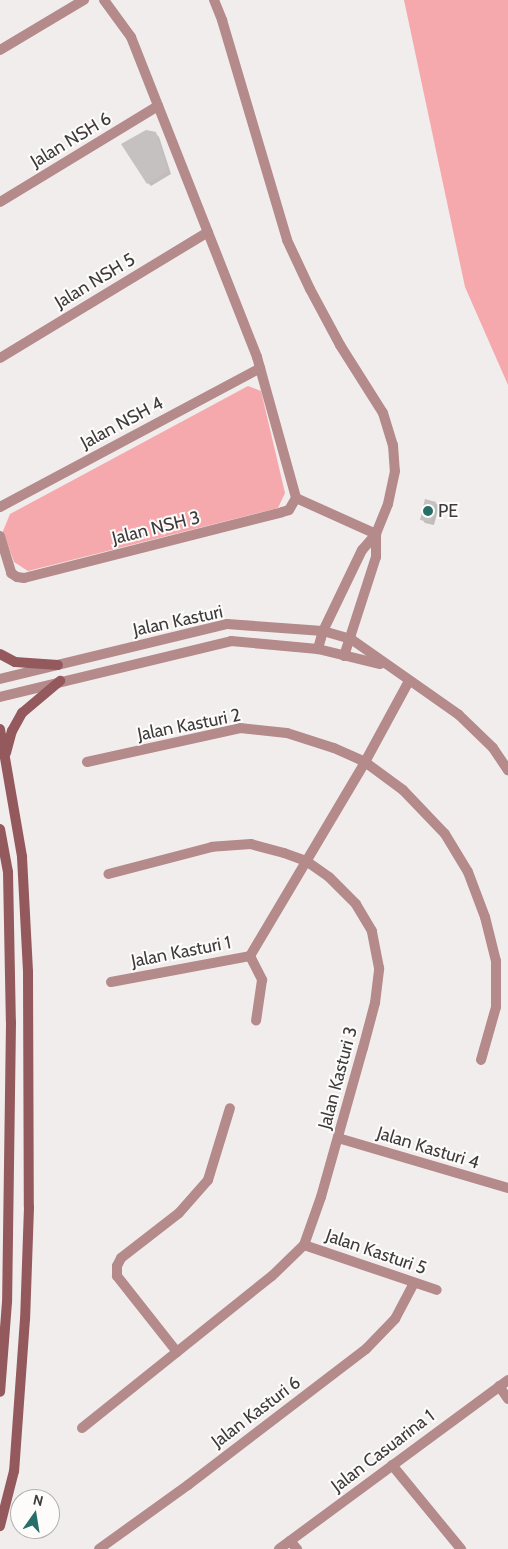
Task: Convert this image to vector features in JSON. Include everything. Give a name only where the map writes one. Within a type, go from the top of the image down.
[{"type":"main road","points":[[0,654],[15,662],[58,665]]},
{"type":"main road","points":[[5,758],[12,731],[22,713],[60,681]]},
{"type":"main road","points":[[0,729],[22,857],[24,886],[28,972],[29,1207],[25,1318],[14,1470],[0,1526]]},
{"type":"main road","points":[[0,829],[8,872],[11,1022],[7,1302],[0,1392]]},
{"type":"street","points":[[0,50],[84,0]]},
{"type":"street","points":[[104,0],[131,37],[208,232],[260,368],[296,498],[376,534]]},
{"type":"street","points":[[214,0],[225,29],[287,240],[310,289],[336,337],[383,413],[393,445],[395,471],[388,504],[376,534],[362,550],[323,631],[318,649]]},
{"type":"street","name":"Jalan NSH 6","points":[[0,202],[158,106]]},
{"type":"street","name":"Jalan NSH 5","points":[[0,358],[208,232]]},
{"type":"street","name":"Jalan NSH 4","points":[[0,507],[260,368]]},
{"type":"street","name":"Jalan NSH 3","points":[[0,536],[11,573],[17,577],[24,578],[289,510],[296,498]]},
{"type":"street","points":[[344,656],[376,557],[376,534]]},
{"type":"street","name":"Jalan Kasturi","points":[[0,679],[228,624],[323,631],[350,639],[459,715],[493,748],[508,770]]},
{"type":"street","name":"Jalan Kasturi","points":[[0,697],[231,641],[318,649],[386,665]]},
{"type":"street","points":[[250,956],[365,762],[409,681]]},
{"type":"street","name":"Jalan Kasturi 2","points":[[87,762],[240,728],[288,733],[334,748],[365,762],[403,790],[445,834],[468,872],[485,916],[496,961],[496,1007],[481,1060]]},
{"type":"street","name":"Jalan Kasturi 3","points":[[82,1428],[272,1276],[304,1245],[338,1138],[375,1003],[379,968],[372,931],[356,904],[329,877],[306,861],[252,844],[212,847],[108,874]]},
{"type":"street","name":"Jalan Kasturi 1","points":[[110,982],[250,956],[262,980],[256,1022]]},
{"type":"street","points":[[177,1352],[117,1276],[117,1266],[121,1258],[179,1213],[208,1180],[230,1108]]},
{"type":"street","name":"Jalan Kasturi 4","points":[[338,1138],[508,1188]]},
{"type":"street","name":"Jalan Kasturi 5","points":[[304,1245],[437,1290]]},
{"type":"street","name":"Jalan Kasturi 6","points":[[99,1549],[188,1485],[366,1349],[395,1319],[414,1283]]},
{"type":"street","points":[[504,1383],[508,1399]]},
{"type":"street","name":"Jalan Casuarina 1","points":[[279,1549],[504,1383]]},
{"type":"street","points":[[392,1465],[461,1549]]},
{"type":"street","points":[[290,1541],[297,1549]]},
{"type":"shaded area","points":[[404,0],[508,0],[508,385],[465,287]]},
{"type":"shaded area","points":[[248,386],[261,391],[285,493],[278,508],[28,571],[14,562],[3,531],[10,514]]},
{"type":"building","points":[[146,130],[156,132],[168,171],[147,184],[121,144]]},
{"type":"building","name":"PE","points":[[425,499],[436,502],[431,522],[420,520]]},
{"type":"place","name":"PE","points":[[428,511]]}]
